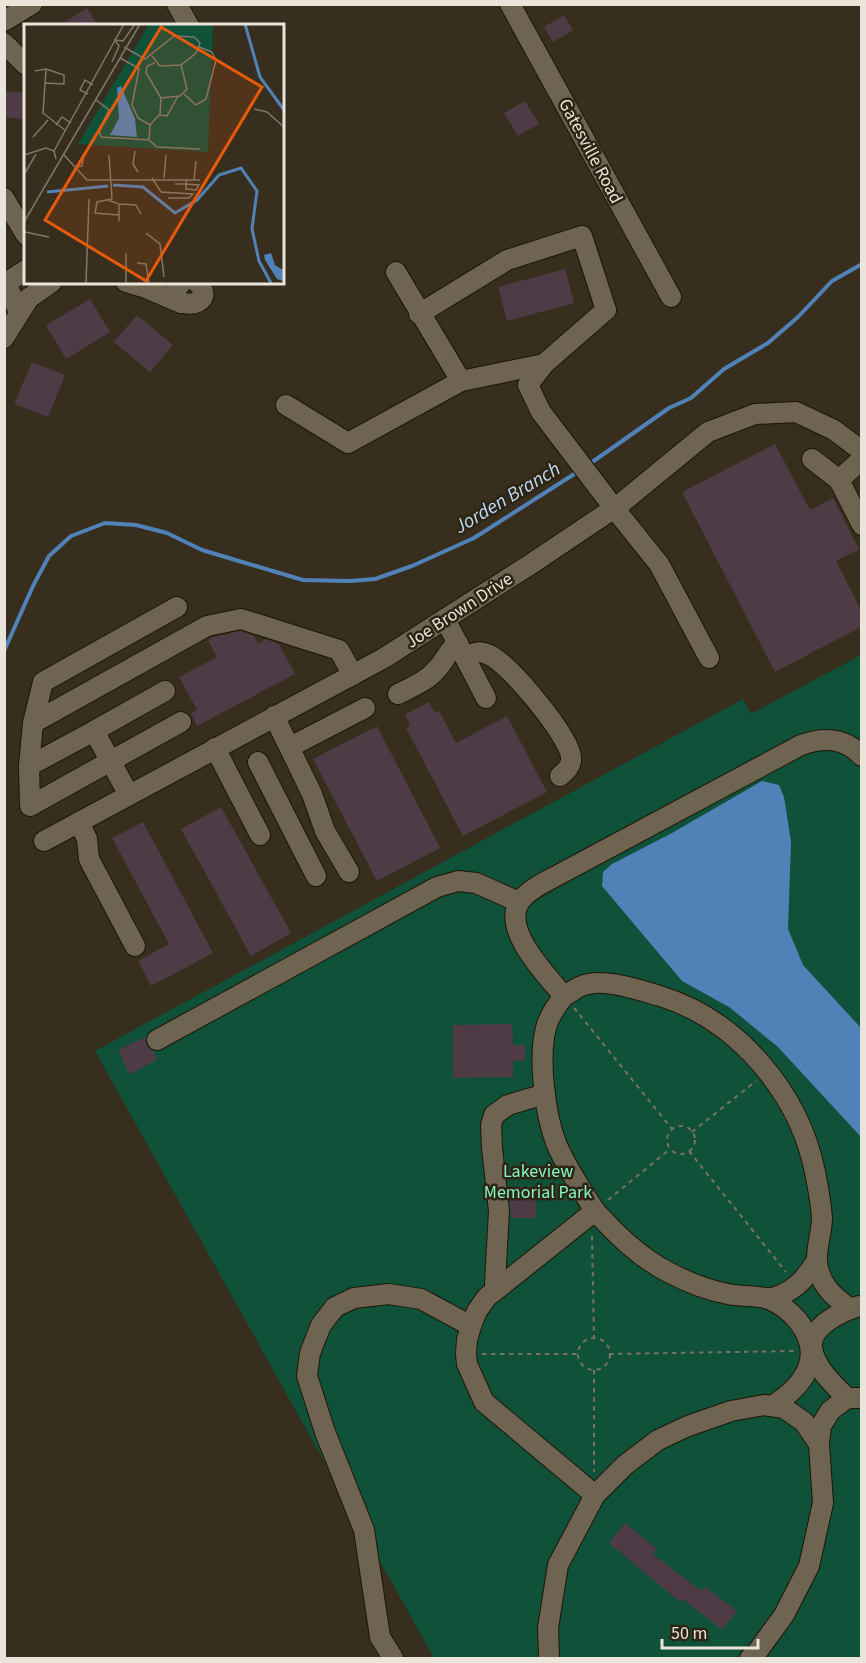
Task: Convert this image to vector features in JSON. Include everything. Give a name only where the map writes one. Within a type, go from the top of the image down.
[{"type":"street","points":[[4,21],[32,4]]},
{"type":"street","points":[[177,4],[188,24]]},
{"type":"street","name":"Gatesville Road","points":[[510,4],[671,297]]},
{"type":"street","points":[[4,43],[24,63]]},
{"type":"street","points":[[4,198],[24,232]]},
{"type":"street","points":[[419,314],[507,260],[582,236],[606,310],[544,363],[528,385],[541,412],[659,564],[709,658]]},
{"type":"street","points":[[20,312],[6,283],[24,271]]},
{"type":"street","points":[[396,272],[461,381]]},
{"type":"street","points":[[4,338],[29,298],[49,284]]},
{"type":"street","points":[[133,284],[181,303],[193,305],[200,300],[202,292],[198,284]]},
{"type":"street","points":[[181,284],[176,292],[181,303]]},
{"type":"street","points":[[286,405],[348,443],[461,381],[544,363]]},
{"type":"street","name":"Joe Brown Drive","points":[[44,841],[384,658],[614,508],[708,432],[755,414],[796,412],[834,430],[861,452]]},
{"type":"street","points":[[812,459],[839,480],[861,525]]},
{"type":"street","points":[[839,480],[861,459]]},
{"type":"street","points":[[177,607],[44,682],[33,723],[29,766],[30,806],[181,722]]},
{"type":"street","points":[[33,723],[207,626],[241,619],[339,650],[353,675]]},
{"type":"street","points":[[446,619],[486,698]]},
{"type":"street","points":[[398,694],[430,677],[452,647],[488,654],[511,670],[525,685],[569,749],[571,763],[560,776]]},
{"type":"street","points":[[29,766],[165,692]]},
{"type":"street","points":[[290,747],[365,708]]},
{"type":"street","points":[[274,716],[312,794],[325,831],[349,872]]},
{"type":"street","points":[[94,731],[129,795]]},
{"type":"street","points":[[564,996],[527,951],[515,917],[519,902],[536,887],[801,745],[818,739],[833,739],[848,744],[861,756]]},
{"type":"street","points":[[215,748],[260,835]]},
{"type":"street","points":[[258,762],[316,876]]},
{"type":"street","points":[[283,809],[312,794]]},
{"type":"street","points":[[79,822],[87,839],[88,859],[135,945]]},
{"type":"street","points":[[157,1040],[437,887],[458,880],[476,883],[519,902]]},
{"type":"street","points":[[817,1260],[808,1275],[798,1285],[780,1296],[768,1299],[728,1294],[700,1287],[667,1272],[643,1257],[620,1238],[595,1211],[573,1177],[556,1142],[546,1106],[543,1066],[546,1029],[553,1010],[564,996],[584,984],[605,983],[632,987],[668,999],[696,1010],[728,1031],[767,1072],[784,1093],[804,1132],[815,1172],[822,1219],[817,1260],[821,1280],[834,1297],[856,1307]]},
{"type":"street","points":[[496,1290],[499,1211],[492,1148],[494,1115],[508,1105],[545,1094]]},
{"type":"street","points":[[595,1211],[487,1297],[477,1311],[471,1326],[466,1354],[467,1364],[484,1402],[596,1495]]},
{"type":"street","points":[[393,1659],[380,1637],[364,1530],[325,1432],[307,1376],[310,1353],[321,1325],[335,1307],[354,1298],[389,1294],[421,1299],[471,1326]]},
{"type":"street","points":[[750,1659],[784,1616],[808,1566],[823,1503],[819,1444],[821,1425],[830,1411],[854,1398],[829,1381],[803,1328],[792,1314],[768,1299]]},
{"type":"street","points":[[772,1406],[789,1395],[803,1378],[810,1363],[813,1338],[838,1313],[856,1307]]},
{"type":"street","points":[[549,1659],[548,1628],[558,1565],[596,1495],[625,1465],[658,1440],[688,1426],[730,1411],[764,1405],[784,1408],[804,1422],[819,1444]]},
{"type":"path","points":[[564,996],[672,1129]]},
{"type":"path","points":[[692,1131],[767,1072]]},
{"type":"path","points":[[681,1126],[692,1131],[695,1142],[689,1151],[678,1154],[670,1149],[667,1137],[672,1129],[681,1126]]},
{"type":"path","points":[[594,1338],[591,1229],[595,1211],[670,1149]]},
{"type":"path","points":[[689,1151],[798,1285]]},
{"type":"path","points":[[594,1338],[608,1346],[609,1354],[605,1365],[594,1370],[582,1365],[578,1354],[584,1341],[594,1338]]},
{"type":"path","points":[[609,1354],[799,1351],[812,1348]]},
{"type":"path","points":[[466,1354],[578,1354]]},
{"type":"path","points":[[594,1370],[596,1495]]},
{"type":"green space","name":"Lakeview Memorial Park","points":[[861,655],[861,1658],[434,1658],[95,1051],[743,699],[751,714]]},
{"type":"water","points":[[762,781],[779,785],[784,797],[791,842],[788,929],[803,965],[861,1028],[861,1137],[778,1047],[729,1007],[682,981],[602,886],[603,872],[612,864],[672,833]]},
{"type":"building","points":[[87,8],[97,24],[62,24]]},
{"type":"building","points":[[564,15],[573,30],[553,42],[544,27]]},
{"type":"building","points":[[4,91],[24,93],[23,119],[4,117]]},
{"type":"building","points":[[525,101],[539,124],[518,136],[504,113]]},
{"type":"building","points":[[565,269],[574,303],[507,321],[498,287]]},
{"type":"building","points":[[90,299],[110,332],[66,359],[46,325]]},
{"type":"building","points":[[137,315],[173,345],[150,372],[114,342]]},
{"type":"building","points":[[32,362],[65,375],[48,417],[14,404]]},
{"type":"building","points":[[775,444],[810,510],[833,498],[859,549],[836,561],[861,610],[861,627],[775,672],[682,492]]},
{"type":"building","points":[[240,631],[254,636],[258,644],[266,639],[279,644],[295,674],[197,726],[191,713],[197,710],[179,677],[217,657],[208,640]]},
{"type":"building","points":[[429,702],[435,713],[439,711],[456,743],[507,716],[547,792],[463,836],[406,728],[410,726],[405,715]]},
{"type":"building","points":[[377,726],[440,848],[377,881],[313,759]]},
{"type":"building","points":[[221,807],[291,933],[251,956],[181,829]]},
{"type":"building","points":[[143,822],[213,953],[151,986],[138,961],[169,944],[112,838]]},
{"type":"building","points":[[512,1024],[513,1045],[525,1045],[525,1060],[513,1061],[513,1077],[453,1078],[453,1025]]},
{"type":"building","points":[[146,1037],[146,1045],[153,1051],[157,1060],[129,1074],[118,1050]]},
{"type":"building","points":[[509,1187],[536,1187],[536,1218],[511,1218]]},
{"type":"building","points":[[625,1523],[657,1549],[653,1554],[701,1591],[705,1587],[737,1611],[722,1630],[683,1599],[680,1602],[609,1543]]},
{"type":"waterway","name":"Jorden Branch","points":[[588,465],[669,408],[691,398],[724,369],[768,343],[798,317],[832,281],[862,264]]},
{"type":"waterway","name":"Jorden Branch","points":[[4,651],[49,556],[71,536],[105,523],[136,525],[167,533],[202,550],[303,580],[375,579],[412,566],[474,538],[579,471]]}]
